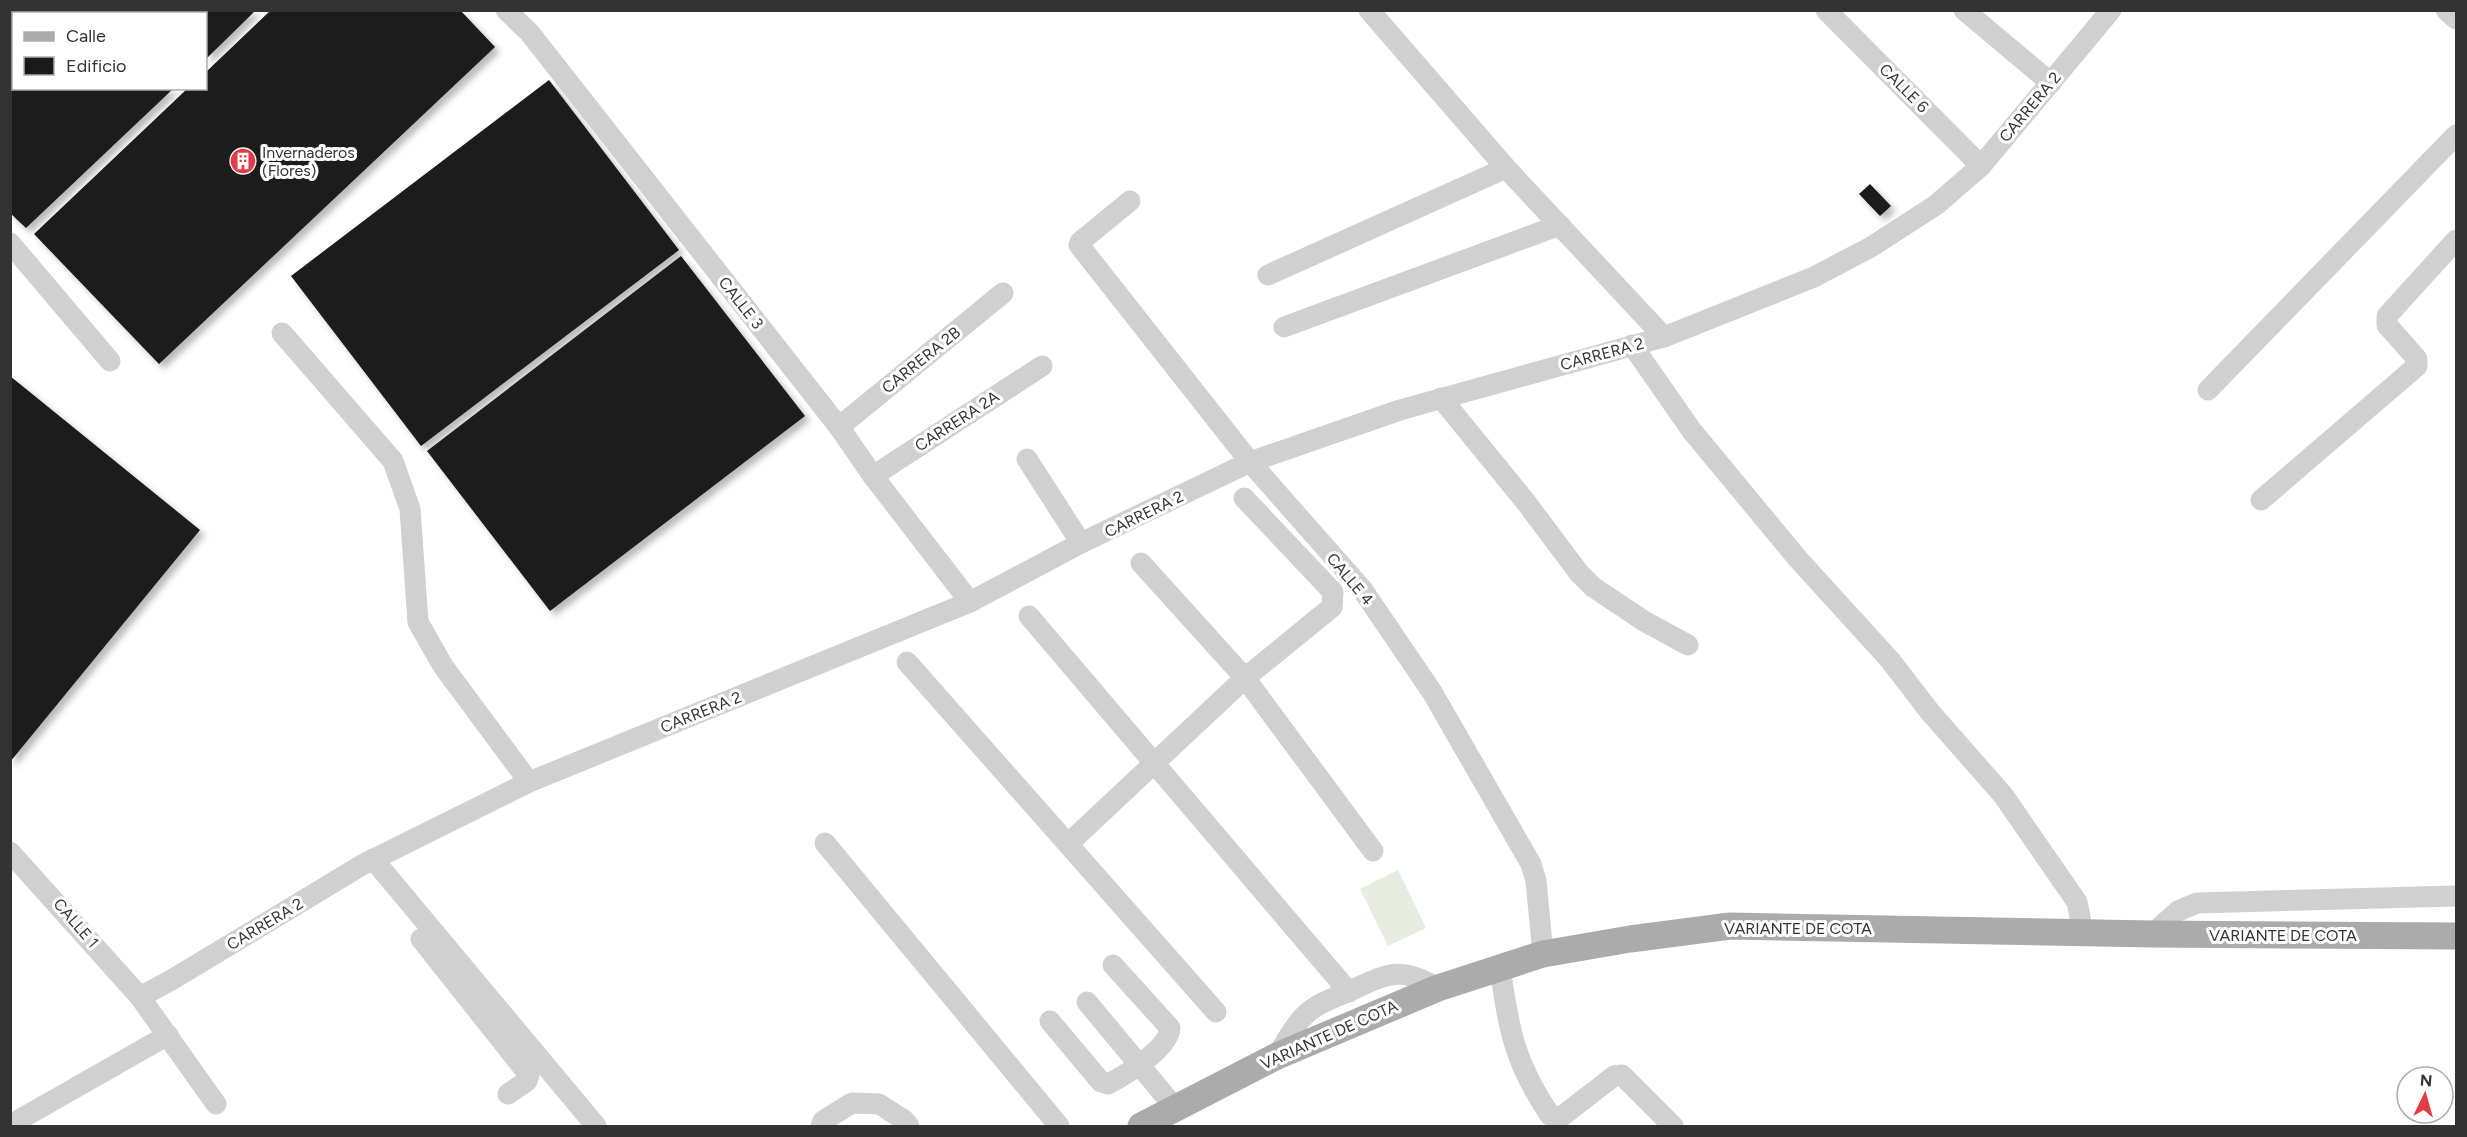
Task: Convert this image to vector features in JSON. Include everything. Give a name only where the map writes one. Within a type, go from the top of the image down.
[{"type":"main road","name":"VARIANTE DE COTA","points":[[1141,1126],[1277,1056],[1438,988],[1543,954],[1730,926],[2152,934],[2457,936]]},
{"type":"street","name":"CALLE 3","points":[[506,10],[529,32],[839,427],[873,476],[970,602]]},
{"type":"street","points":[[1369,10],[1506,168],[1664,337]]},
{"type":"street","name":"CALLE 6","points":[[1826,10],[1981,166]]},
{"type":"street","points":[[1964,10],[2051,83]]},
{"type":"street","name":"CARRERA 2","points":[[140,997],[368,862],[529,782],[970,602],[1081,543],[1250,462],[1441,398],[1664,337],[1755,302],[1833,267],[1936,205],[1981,166],[2111,10]]},
{"type":"street","points":[[2446,10],[2457,19]]},
{"type":"street","points":[[2208,390],[2457,135]]},
{"type":"street","points":[[1268,275],[1506,168]]},
{"type":"street","name":"CALLE 4","points":[[1130,201],[1079,245],[1250,462],[1362,589],[1432,692],[1531,864],[1536,882],[1543,954]]},
{"type":"street","points":[[1284,327],[1560,225]]},
{"type":"street","points":[[2261,500],[2417,366],[2417,359],[2386,325],[2387,316],[2457,240]]},
{"type":"street","points":[[10,243],[110,361]]},
{"type":"street","name":"CARRERA 2B","points":[[839,427],[1003,293]]},
{"type":"street","points":[[282,333],[393,460],[410,509],[418,622],[443,666],[529,782]]},
{"type":"street","points":[[1632,345],[1692,431],[1798,559],[1890,660],[1930,712],[2002,795],[2077,902],[2083,932]]},
{"type":"street","name":"CARRERA 2A","points":[[873,476],[1042,366]]},
{"type":"street","points":[[1441,398],[1526,501],[1579,573],[1593,587],[1644,621],[1688,645]]},
{"type":"street","points":[[1027,459],[1081,543]]},
{"type":"street","points":[[1068,844],[1245,678],[1332,607],[1333,592],[1244,498]]},
{"type":"street","points":[[1141,563],[1245,678],[1373,851]]},
{"type":"street","points":[[1029,616],[1350,992]]},
{"type":"street","points":[[907,662],[1216,1012]]},
{"type":"street","points":[[825,843],[1059,1126]]},
{"type":"street","points":[[368,862],[529,1075],[527,1082],[508,1094]]},
{"type":"street","points":[[368,862],[596,1126]]},
{"type":"street","name":"CALLE 1","points":[[15,865],[140,997],[216,1104]]},
{"type":"street","points":[[2152,934],[2178,911],[2198,903],[2457,896]]},
{"type":"street","points":[[1050,1022],[1101,1082],[1108,1084],[1140,1064],[1167,1040],[1170,1028],[1113,964]]},
{"type":"street","points":[[1500,968],[1515,1050],[1529,1084],[1550,1115],[1561,1117],[1614,1076],[1622,1075],[1673,1126]]},
{"type":"street","points":[[1277,1056],[1304,1015],[1319,1004],[1350,992],[1377,977],[1394,974],[1417,976],[1438,988]]},
{"type":"street","points":[[1086,1002],[1176,1109]]},
{"type":"street","points":[[10,1125],[168,1035]]},
{"type":"street","points":[[821,1126],[823,1121],[852,1103],[879,1104],[904,1120],[909,1126]]},
{"type":"shaded area","points":[[1398,870],[1426,928],[1388,946],[1360,889]]},
{"type":"building","points":[[10,10],[256,10],[207,58],[207,12],[12,12],[12,90],[172,90],[26,228],[10,213]]},
{"type":"building","name":"Invernaderos (Flores)","points":[[271,10],[460,10],[495,47],[159,364],[34,234],[186,90],[207,90],[207,71]]},
{"type":"building","points":[[549,80],[679,250],[421,446],[291,276]]},
{"type":"building","points":[[1870,184],[1891,206],[1880,216],[1859,194]]},
{"type":"building","points":[[681,256],[805,416],[550,611],[427,451]]},
{"type":"building","points":[[10,376],[200,530],[10,762]]},
{"type":"place","name":"Invernaderos (Flores)","points":[[243,161]]}]
